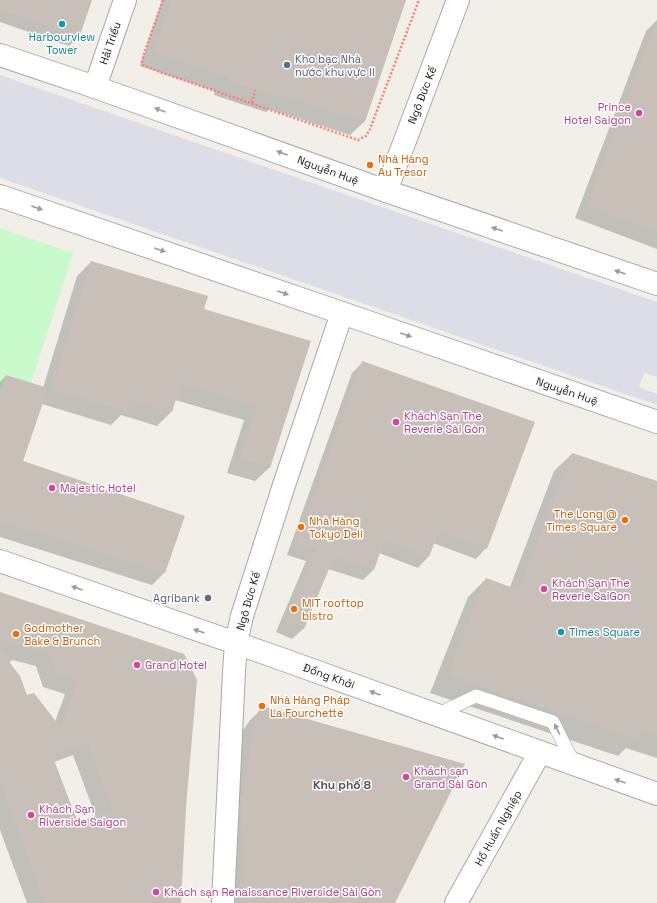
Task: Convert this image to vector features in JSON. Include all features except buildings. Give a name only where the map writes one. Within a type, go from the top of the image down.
[{"type":"street","name":"Hải Triều","points":[[95,87],[125,0]]},
{"type":"street","name":"Ngô Ðức Kế","points":[[386,191],[458,0]]},
{"type":"street","name":"Nguyễn Huệ","points":[[0,55],[95,87],[386,191],[657,284]]},
{"type":"street","name":"Nguyễn Huệ","points":[[0,196],[657,422]]},
{"type":"street","name":"Ngô Ðức Kế","points":[[223,903],[236,643],[244,608],[342,313]]},
{"type":"street","name":"Ðồng Khởi","points":[[0,561],[236,643],[657,794]]},
{"type":"street","name":"Hồ Huấn Nghiệp","points":[[462,902],[540,752]]},
{"type":"lane","points":[[436,715],[476,696],[553,722],[574,764]]},
{"type":"path","points":[[163,0],[144,54],[143,64],[160,72],[358,140],[366,136],[370,129],[419,0]]},
{"type":"path","points":[[252,103],[256,90]]},
{"type":"green space","points":[[0,228],[73,253],[31,383],[6,375],[0,391]]},
{"type":"shaded area","points":[[0,75],[657,302],[657,377],[644,373],[639,387],[657,394],[657,405],[0,178]]},
{"type":"place","name":"Harbourview Tower","points":[[62,24]]},
{"type":"place","name":"Kho bạc Nhà nước khu vực II","points":[[287,65]]},
{"type":"place","name":"Prince Hotel Saigon","points":[[639,113]]},
{"type":"place","name":"Nhà Hàng Au Tresor","points":[[370,165]]},
{"type":"place","name":"Khách Sạn The Reverie Sài Gòn","points":[[396,422]]},
{"type":"place","name":"Majestic Hotel","points":[[52,488]]},
{"type":"place","name":"The Long @ Times Square","points":[[625,520]]},
{"type":"place","name":"Nhà Hàng Tokyo Deli","points":[[301,527]]},
{"type":"place","name":"Khách Sạn The Reverie SaiGon","points":[[544,589]]},
{"type":"place","name":"Agribank","points":[[208,598]]},
{"type":"place","name":"MIT rooftop bistro","points":[[294,609]]},
{"type":"place","name":"Times Square","points":[[561,632]]},
{"type":"place","name":"Godmother Bake & Brunch","points":[[16,634]]},
{"type":"place","name":"Grand Hotel","points":[[137,665]]},
{"type":"place","name":"Nhà Hàng Pháp La Fourchette","points":[[262,706]]},
{"type":"place","name":"Khách sạn Grand Sài Gòn","points":[[406,777]]},
{"type":"place","name":"Khách Sạn Riverside Saigon","points":[[31,815]]},
{"type":"place","name":"Khách sạn Renaissance Riverside Sài Gòn","points":[[156,892]]},
{"type":"district","name":"Khu phố 8","points":[[342,785]]}]
